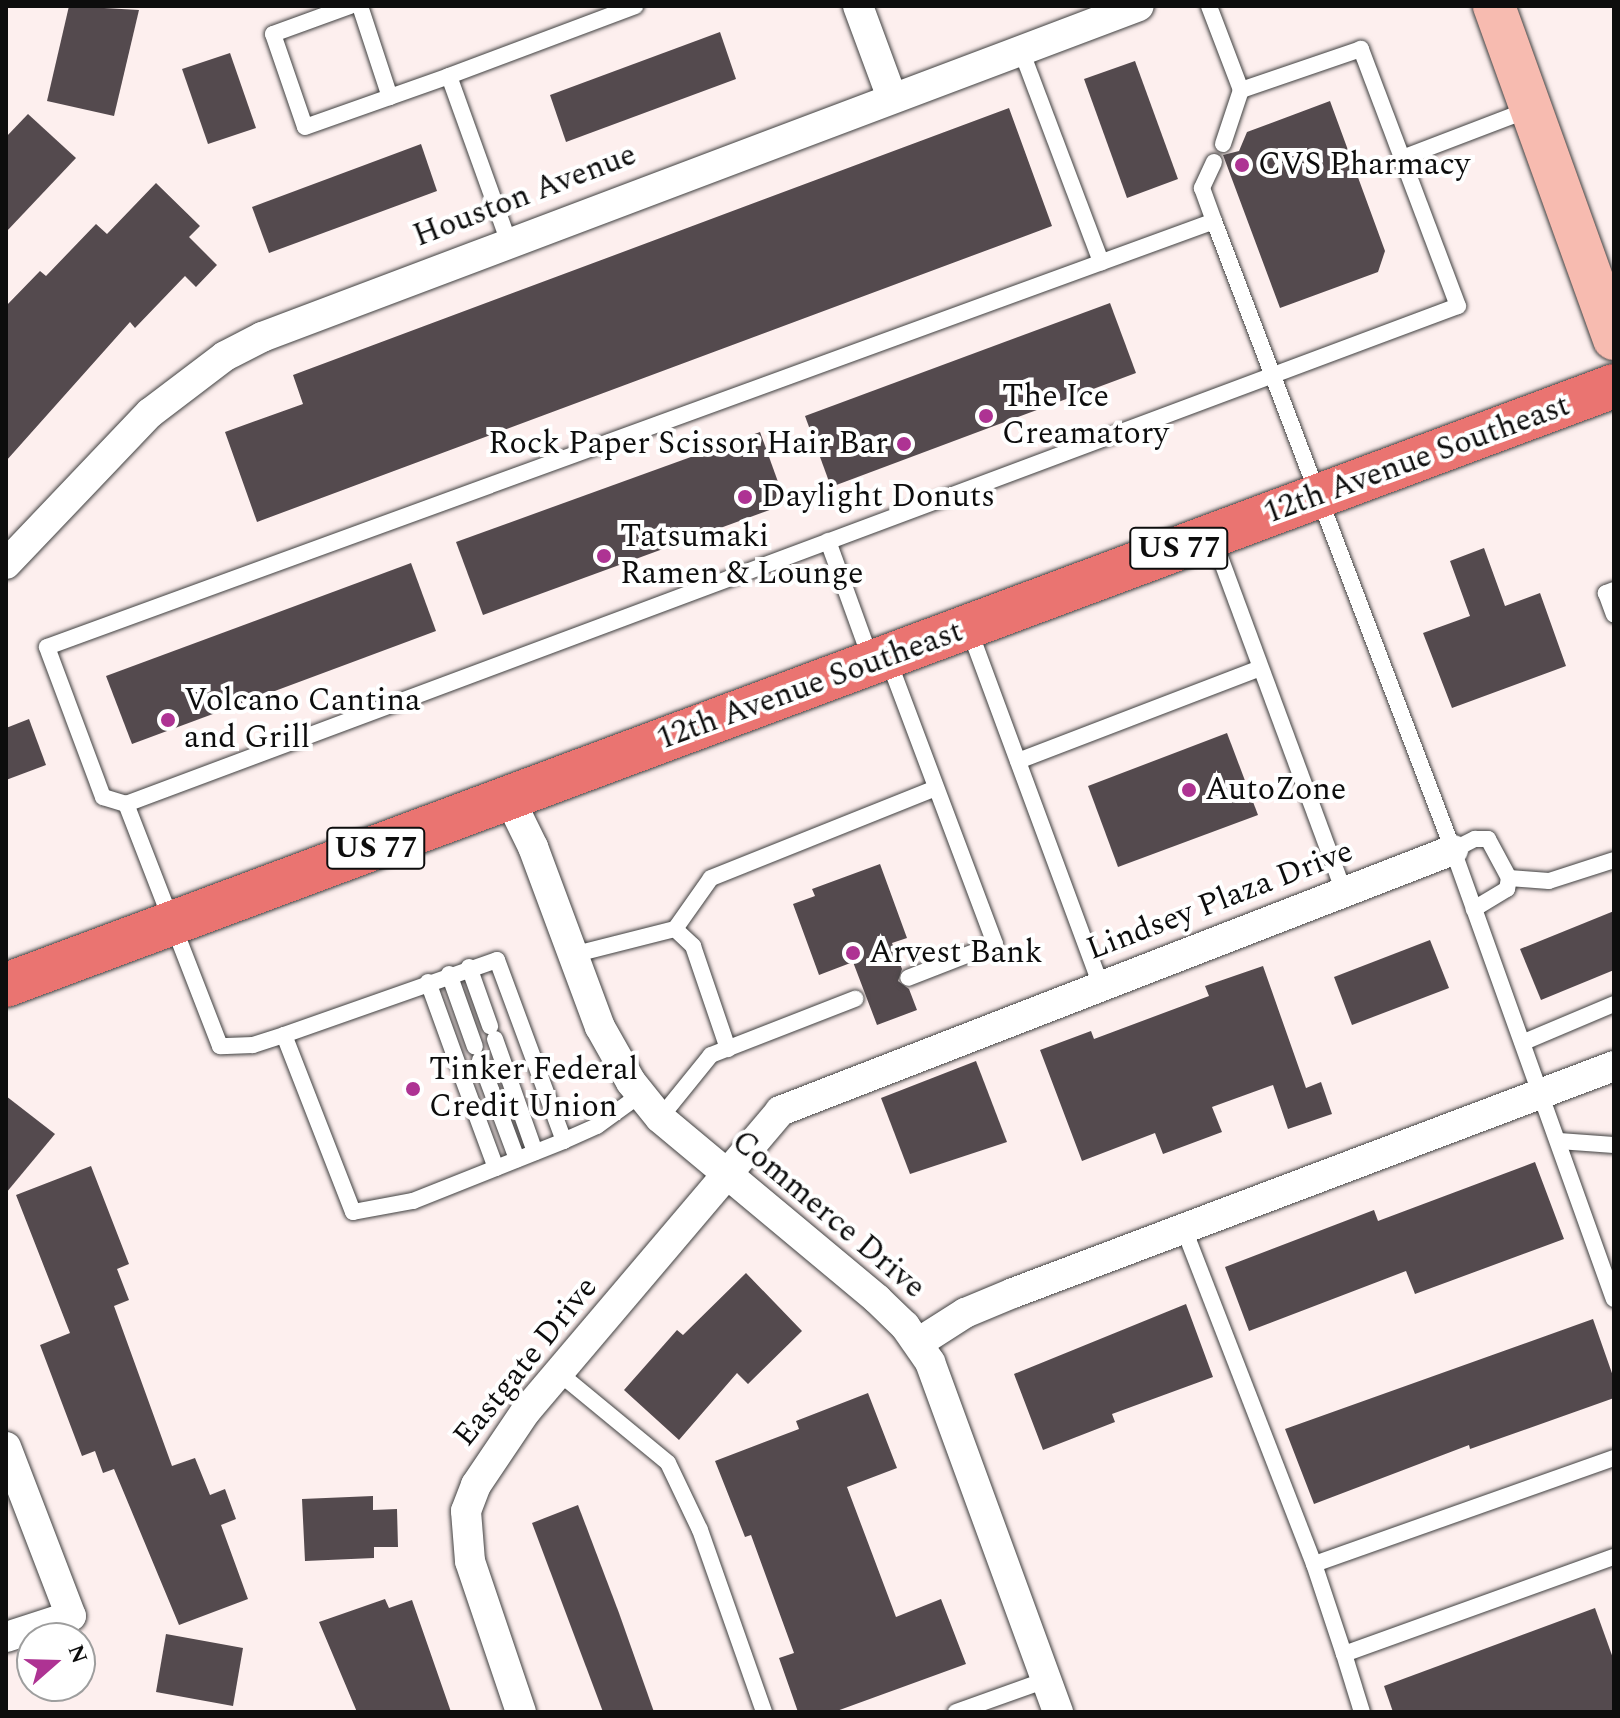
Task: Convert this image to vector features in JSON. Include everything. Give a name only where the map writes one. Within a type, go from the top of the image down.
[{"type":"main road","points":[[1494,6],[1614,339]]},
{"type":"main road","name":"12th Avenue Southeast","points":[[6,985],[1614,386]]},
{"type":"street","points":[[858,6],[892,98]]},
{"type":"street","name":"Houston Avenue","points":[[6,564],[125,436],[225,356],[311,315],[1139,6]]},
{"type":"street","name":"Commerce Drive","points":[[509,798],[533,847],[572,955],[617,1063],[660,1118],[877,1299],[918,1343],[949,1410],[1058,1712]]},
{"type":"street","name":"Lindsey Plaza Drive","points":[[726,1176],[780,1111],[1453,850]]},
{"type":"street","points":[[918,1343],[965,1313],[1614,1066]]},
{"type":"street","name":"Eastgate Drive","points":[[521,1712],[474,1580],[465,1536],[466,1511],[492,1457],[726,1176]]},
{"type":"street","points":[[6,1447],[71,1616],[6,1637]]},
{"type":"lane","points":[[350,6],[314,12],[273,34],[305,127],[635,6]]},
{"type":"lane","points":[[360,6],[390,97]]},
{"type":"lane","points":[[1209,6],[1241,90],[1223,144]]},
{"type":"lane","points":[[1214,221],[47,647],[103,797],[126,804],[1458,306],[1361,49],[1241,90]]},
{"type":"lane","points":[[1021,50],[1101,262]]},
{"type":"lane","points":[[449,76],[508,240]]},
{"type":"lane","points":[[1402,158],[1531,109]]},
{"type":"lane","points":[[1214,162],[1202,188],[1453,850],[1614,1299]]},
{"type":"lane","points":[[1212,536],[1344,892]]},
{"type":"lane","points":[[828,541],[936,788],[995,944],[908,978]]},
{"type":"lane","points":[[1614,590],[1606,593],[1614,615]]},
{"type":"lane","points":[[968,627],[1101,986]]},
{"type":"lane","points":[[1018,761],[1260,668]]},
{"type":"lane","points":[[572,955],[675,929],[711,878],[936,788]]},
{"type":"lane","points":[[126,804],[220,1046],[253,1045],[469,967],[497,960],[564,1141]]},
{"type":"lane","points":[[1453,850],[1475,839],[1488,839],[1509,878],[1507,889],[1474,909]]},
{"type":"lane","points":[[1509,878],[1549,881],[1614,860]]},
{"type":"lane","points":[[675,929],[693,946],[728,1049]]},
{"type":"lane","points":[[469,967],[535,1152]]},
{"type":"lane","points":[[449,974],[517,1159]]},
{"type":"lane","points":[[428,982],[496,1168]]},
{"type":"lane","points":[[660,1118],[711,1055],[855,999]]},
{"type":"lane","points":[[1524,1042],[1614,1004]]},
{"type":"lane","points":[[284,1035],[353,1212],[413,1201],[564,1141],[597,1126],[641,1094]]},
{"type":"lane","points":[[1559,1141],[1614,1145]]},
{"type":"lane","points":[[1184,1229],[1314,1564],[1362,1712]]},
{"type":"lane","points":[[559,1373],[668,1463],[700,1530],[764,1712]]},
{"type":"lane","points":[[1314,1564],[1614,1458]]},
{"type":"lane","points":[[1344,1654],[1614,1557]]},
{"type":"lane","points":[[956,1712],[1046,1680]]},
{"type":"building","points":[[69,6],[139,10],[114,116],[47,101]]},
{"type":"building","points":[[720,32],[736,79],[566,142],[550,95]]},
{"type":"building","points":[[230,53],[256,128],[208,144],[182,69]]},
{"type":"building","points":[[1135,61],[1178,179],[1127,198],[1084,79]]},
{"type":"building","name":"CVS Pharmacy","points":[[1330,101],[1385,251],[1378,272],[1280,308],[1223,155],[1239,151],[1247,132]]},
{"type":"building","points":[[1009,108],[1052,226],[257,522],[225,432],[303,404],[293,375]]},
{"type":"building","points":[[28,114],[76,158],[6,232],[6,137]]},
{"type":"building","points":[[421,144],[437,191],[269,253],[252,207]]},
{"type":"building","points":[[156,183],[200,226],[189,237],[217,265],[196,287],[185,276],[135,328],[130,322],[6,461],[6,306],[40,271],[46,276],[96,224],[107,234]]},
{"type":"building","points":[[1110,303],[1136,373],[831,487],[805,416]]},
{"type":"building","points":[[760,432],[786,504],[483,615],[456,542]]},
{"type":"building","points":[[1484,548],[1505,606],[1540,593],[1566,666],[1452,708],[1423,633],[1470,616],[1450,561]]},
{"type":"building","points":[[411,563],[436,631],[132,744],[106,676]]},
{"type":"building","points":[[29,719],[46,765],[6,780],[6,728]]},
{"type":"building","points":[[1227,733],[1258,815],[1118,867],[1088,786]]},
{"type":"building","name":"Arvest Bank","points":[[880,864],[907,938],[892,943],[902,969],[898,981],[909,989],[917,1010],[877,1025],[853,962],[819,975],[793,904],[815,896],[812,889]]},
{"type":"building","points":[[1614,911],[1614,970],[1541,1000],[1520,949]]},
{"type":"building","points":[[1430,940],[1449,988],[1352,1025],[1334,977]]},
{"type":"building","points":[[1263,966],[1306,1088],[1321,1082],[1332,1114],[1288,1129],[1273,1085],[1212,1107],[1222,1132],[1163,1154],[1155,1133],[1082,1161],[1040,1050],[1091,1031],[1094,1039],[1209,996],[1205,986]]},
{"type":"building","points":[[976,1061],[1007,1142],[910,1174],[881,1098]]},
{"type":"building","points":[[6,1096],[55,1134],[6,1193]]},
{"type":"building","points":[[1535,1162],[1564,1239],[1415,1294],[1406,1271],[1249,1331],[1225,1267],[1374,1210],[1378,1221]]},
{"type":"building","points":[[91,1166],[129,1264],[117,1269],[129,1300],[114,1306],[172,1466],[195,1458],[210,1495],[225,1489],[236,1519],[221,1525],[248,1599],[179,1625],[114,1469],[103,1473],[95,1451],[82,1456],[40,1345],[70,1333],[16,1195]]},
{"type":"building","points":[[746,1273],[802,1331],[748,1384],[737,1373],[679,1440],[624,1390],[677,1330],[683,1335]]},
{"type":"building","points":[[1186,1304],[1213,1377],[1112,1414],[1115,1422],[1043,1450],[1014,1374]]},
{"type":"building","points":[[1593,1319],[1614,1379],[1614,1398],[1470,1449],[1469,1445],[1314,1504],[1285,1429]]},
{"type":"building","points":[[868,1393],[897,1468],[847,1487],[896,1617],[941,1599],[966,1664],[834,1712],[798,1712],[779,1658],[794,1653],[751,1535],[745,1537],[715,1461],[799,1429],[796,1421]]},
{"type":"building","points":[[373,1496],[373,1510],[397,1509],[398,1547],[374,1547],[374,1558],[305,1561],[302,1499]]},
{"type":"building","points":[[578,1505],[654,1712],[603,1712],[532,1523]]},
{"type":"building","points":[[385,1599],[389,1608],[412,1600],[451,1712],[357,1712],[319,1622]]},
{"type":"building","points":[[1595,1608],[1614,1661],[1614,1712],[1393,1712],[1384,1686]]},
{"type":"building","points":[[166,1634],[243,1648],[233,1706],[156,1692]]},
{"type":"place","name":"CVS Pharmacy","points":[[1242,165]]},
{"type":"place","name":"The Ice Creamatory","points":[[986,416]]},
{"type":"place","name":"Rock Paper Scissor Hair Bar","points":[[904,444]]},
{"type":"place","name":"Daylight Donuts","points":[[745,497]]},
{"type":"place","name":"Tatsumaki Ramen & Lounge","points":[[604,556]]},
{"type":"place","name":"Volcano Cantina and Grill","points":[[168,720]]},
{"type":"place","name":"AutoZone","points":[[1189,790]]},
{"type":"place","name":"Arvest Bank","points":[[853,953]]},
{"type":"place","name":"Tinker Federal Credit Union","points":[[413,1089]]}]
